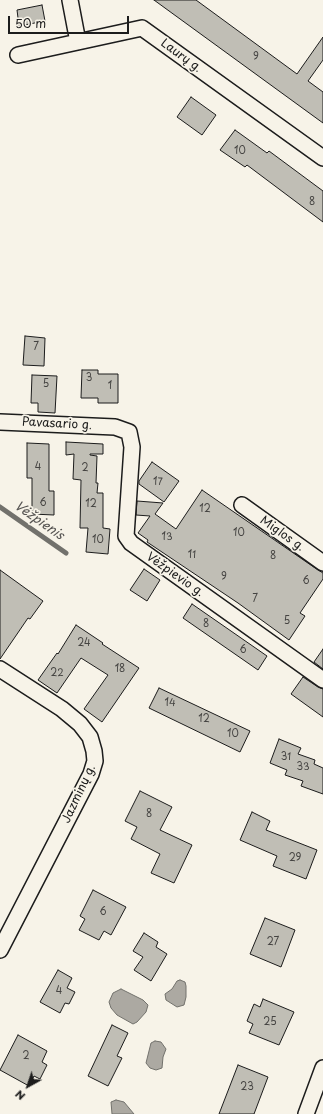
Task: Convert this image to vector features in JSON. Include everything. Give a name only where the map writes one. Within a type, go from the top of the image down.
[{"type":"street","points":[[70,0],[78,42]]},
{"type":"street","name":"Laurų g.","points":[[18,55],[142,28],[323,158]]},
{"type":"street","name":"Pavasario g.","points":[[0,422],[115,427]]},
{"type":"street","name":"Vėžpievio g.","points":[[115,427],[129,432],[132,447],[126,536],[131,543],[323,680]]},
{"type":"street","name":"Miglos g.","points":[[242,505],[323,562]]},
{"type":"street","name":"Jazminų g.","points":[[0,669],[62,709],[80,724],[90,737],[95,761],[92,774],[0,950]]},
{"type":"street","points":[[306,1114],[323,1068]]},
{"type":"shaded area","points":[[180,980],[185,982],[186,997],[184,1005],[177,1007],[166,1000],[165,994],[172,989],[177,981]]},
{"type":"shaded area","points":[[121,989],[143,1000],[148,1005],[146,1012],[137,1022],[133,1024],[117,1015],[111,1008],[109,1002],[113,993]]},
{"type":"shaded area","points":[[155,1041],[161,1042],[166,1049],[163,1057],[162,1068],[156,1070],[150,1068],[146,1063],[151,1043]]},
{"type":"shaded area","points":[[116,1100],[124,1102],[134,1114],[112,1114],[111,1102]]},
{"type":"building","points":[[154,0],[196,0],[297,74],[323,37],[323,60],[308,81],[323,92],[323,123]]},
{"type":"building","points":[[42,5],[45,21],[19,26],[17,10]]},
{"type":"building","points":[[191,97],[216,115],[202,135],[177,117]]},
{"type":"building","points":[[235,130],[267,153],[269,151],[323,191],[323,222],[247,165],[245,167],[220,150]]},
{"type":"building","points":[[25,336],[45,338],[44,366],[23,365]]},
{"type":"building","points":[[82,370],[98,370],[98,374],[118,374],[118,403],[98,403],[98,398],[81,398]]},
{"type":"building","points":[[32,375],[57,376],[55,413],[38,412],[38,403],[31,403]]},
{"type":"building","points":[[66,442],[103,444],[103,454],[90,455],[97,456],[96,483],[98,483],[97,493],[103,493],[103,528],[110,529],[108,554],[86,552],[88,528],[80,528],[81,480],[73,479],[74,454],[66,455]]},
{"type":"building","points":[[27,443],[49,444],[49,491],[54,491],[54,515],[32,514],[32,478],[27,478]]},
{"type":"building","points":[[152,462],[179,481],[164,502],[139,484],[139,481]]},
{"type":"building","points":[[202,490],[323,573],[323,579],[300,613],[305,616],[289,640],[238,603],[147,542],[148,540],[138,533],[150,516],[136,515],[137,501],[163,503],[155,514],[176,529]]},
{"type":"building","points":[[144,569],[160,580],[147,601],[130,590]]},
{"type":"building","points":[[0,570],[43,601],[30,619],[28,618],[0,659]]},
{"type":"building","points":[[192,604],[267,656],[258,670],[183,618]]},
{"type":"building","points":[[76,625],[139,668],[102,722],[84,709],[108,675],[81,658],[57,693],[38,680],[57,653],[58,654]]},
{"type":"building","points":[[323,649],[323,669],[314,662]]},
{"type":"building","points":[[303,677],[323,689],[323,717],[291,694]]},
{"type":"building","points":[[159,688],[250,731],[240,752],[149,708]]},
{"type":"building","points":[[279,739],[301,748],[298,754],[315,760],[314,764],[323,768],[323,794],[301,786],[303,781],[285,775],[287,770],[270,763]]},
{"type":"building","points":[[140,791],[172,807],[160,830],[192,845],[174,883],[151,873],[160,854],[131,839],[137,827],[125,821]]},
{"type":"building","points":[[252,812],[270,821],[266,830],[317,850],[306,879],[273,866],[277,856],[240,840]]},
{"type":"building","points":[[93,890],[126,907],[111,935],[104,931],[99,940],[79,930],[85,919],[80,916]]},
{"type":"building","points":[[265,918],[295,930],[281,967],[250,954]]},
{"type":"building","points":[[144,933],[158,942],[156,947],[167,954],[151,981],[134,970],[143,957],[133,951]]},
{"type":"building","points":[[58,970],[72,978],[67,988],[75,992],[69,1004],[65,1003],[60,1013],[40,1002]]},
{"type":"building","points":[[263,999],[294,1012],[279,1045],[249,1033],[253,1024],[247,1021],[254,1004],[260,1007]]},
{"type":"building","points":[[112,1025],[128,1033],[117,1056],[122,1058],[108,1086],[88,1076]]},
{"type":"building","points":[[18,1035],[47,1051],[42,1062],[47,1065],[40,1079],[34,1076],[29,1086],[0,1070]]},
{"type":"building","points":[[238,1065],[268,1077],[254,1114],[219,1114]]},
{"type":"waterway","name":"Vėžpienis","points":[[0,507],[66,553]]}]
